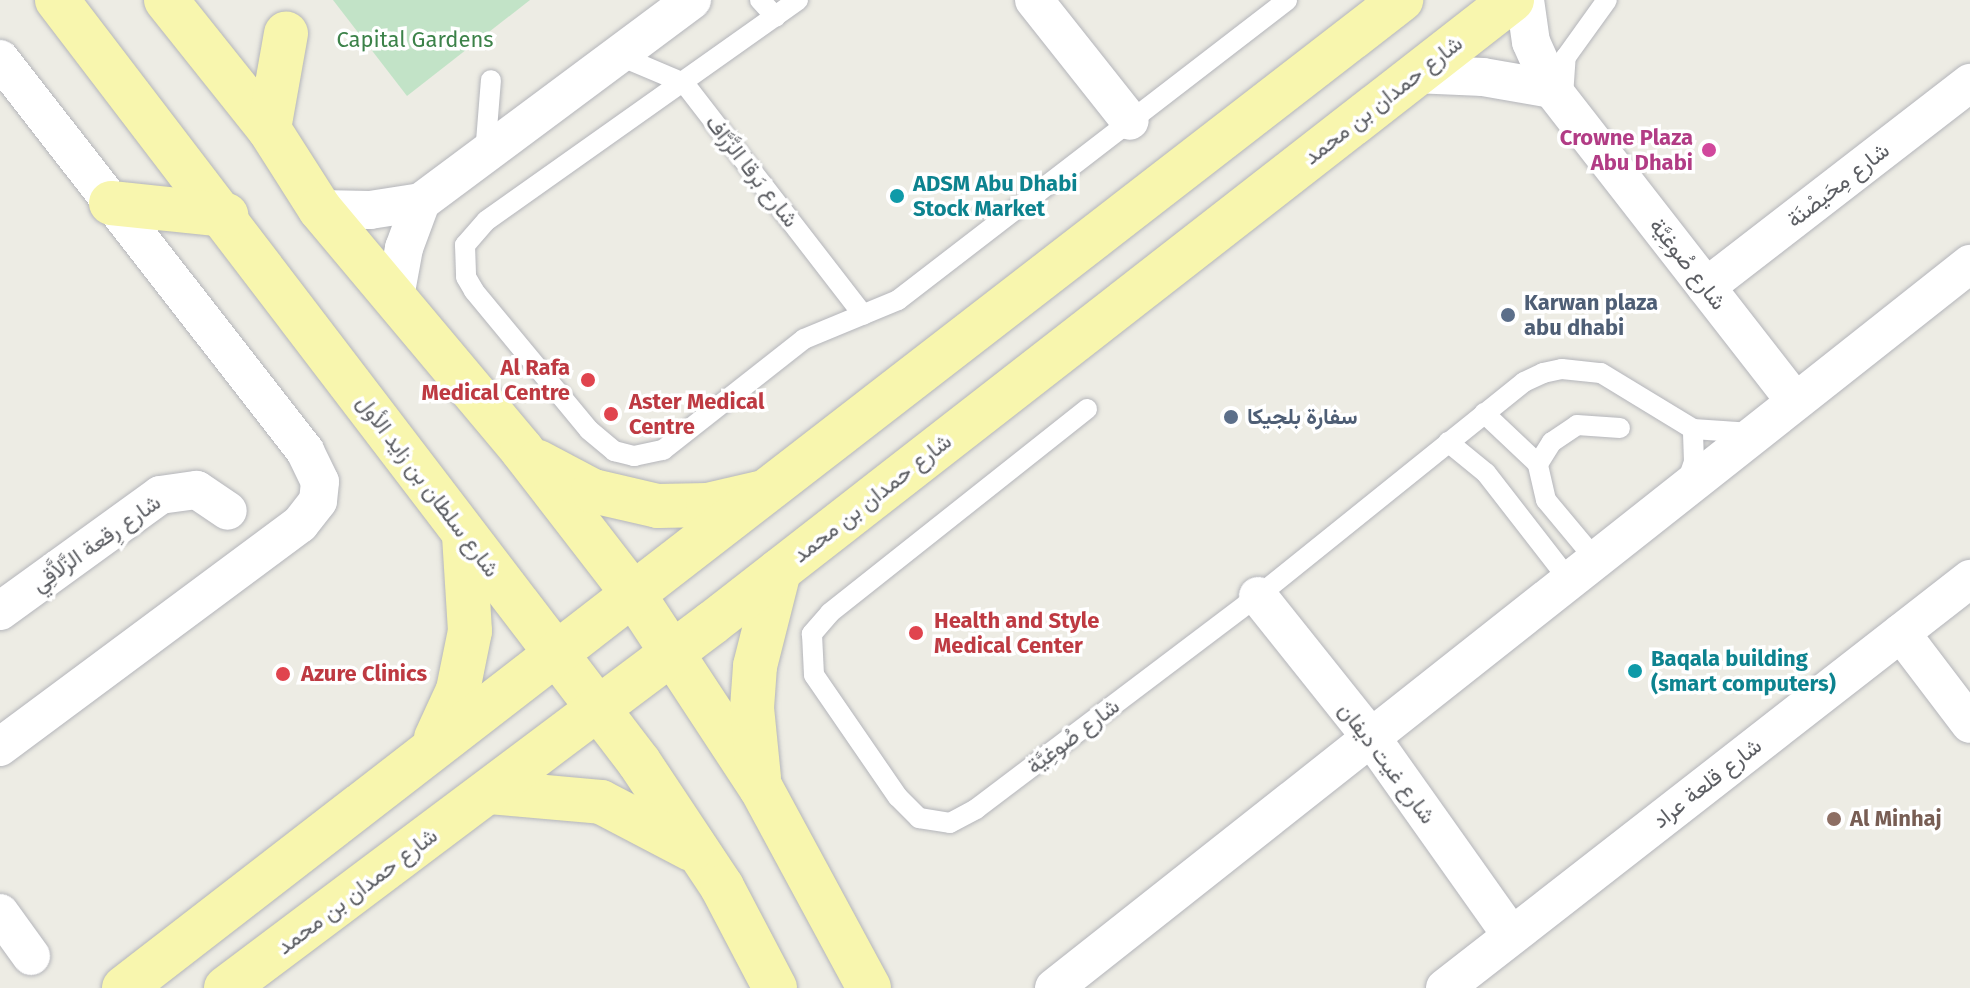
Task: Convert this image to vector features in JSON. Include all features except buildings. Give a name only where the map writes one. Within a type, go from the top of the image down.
[{"type":"main road","name":"شارع سلطان بن زايد الأول","points":[[57,0],[226,215],[464,536],[598,707],[696,852],[766,976]]},
{"type":"main road","points":[[166,0],[269,129],[320,209],[522,450],[634,595],[761,788],[869,988]]},
{"type":"main road","points":[[124,988],[555,650],[634,595],[779,484],[1361,15],[1401,0]]},
{"type":"main road","name":"شارع حمدان بن محمد","points":[[237,983],[779,571],[1512,0]]},
{"type":"main road","points":[[269,129],[286,34]]},
{"type":"main road","points":[[111,203],[226,215]]},
{"type":"main road","points":[[522,450],[574,484],[658,506],[720,503],[779,484]]},
{"type":"main road","points":[[433,744],[458,690],[470,631],[464,536]]},
{"type":"main road","points":[[761,788],[752,708],[755,666],[779,571]]},
{"type":"main road","points":[[490,792],[601,802],[696,852]]},
{"type":"street","points":[[320,209],[370,210],[421,202],[692,0]]},
{"type":"street","points":[[1034,0],[1130,121]]},
{"type":"street","name":"شارع صُوغِيَّة","points":[[1525,0],[1531,42],[1558,96],[1795,401]]},
{"type":"street","points":[[0,59],[312,460],[320,493],[300,524],[0,747]]},
{"type":"street","points":[[1414,74],[1506,79],[1558,96]]},
{"type":"street","name":"شارع مِحَيصْنَة","points":[[1706,287],[1970,83]]},
{"type":"street","points":[[395,297],[404,248],[421,202]]},
{"type":"street","points":[[1054,988],[1373,740],[1582,570],[1970,264]]},
{"type":"street","name":"شارع رِقعة الزَّلاَّقِي","points":[[3,603],[160,495],[197,490],[228,511]]},
{"type":"street","name":"شارع قلعة عراد","points":[[1445,988],[1970,579]]},
{"type":"street","name":"شارع غيت ديفان","points":[[1258,596],[1373,740],[1511,935]]},
{"type":"street","points":[[1901,633],[1970,724]]},
{"type":"street","points":[[0,913],[31,956]]},
{"type":"lane","points":[[760,0],[776,17]]},
{"type":"lane","points":[[798,0],[474,231],[463,261],[474,291],[599,442],[630,456],[663,450],[804,339],[863,315],[922,283],[1287,0]]},
{"type":"lane","points":[[1558,96],[1566,57],[1607,0]]},
{"type":"lane","name":"شارع بَرقا الزَّرَّاف","points":[[620,56],[684,83],[863,315]]},
{"type":"lane","points":[[485,154],[491,80]]},
{"type":"lane","name":"شارع صُوغِيَّة","points":[[1087,409],[830,613],[812,634],[809,648],[814,675],[907,809],[934,823],[964,818],[1258,596],[1484,413],[1543,373],[1582,369],[1619,382],[1693,429],[1758,433]]},
{"type":"lane","points":[[1484,413],[1538,464],[1546,500],[1582,570]]},
{"type":"lane","points":[[1538,464],[1552,442],[1577,425],[1620,428]]},
{"type":"lane","points":[[1683,493],[1694,462],[1693,429]]},
{"type":"lane","points":[[1448,442],[1486,473],[1582,570]]},
{"type":"green space","name":"Capital Gardens","points":[[333,0],[530,0],[407,96]]},
{"type":"place","name":"Crowne Plaza Abu Dhabi","points":[[1709,150]]},
{"type":"place","name":"ADSM Abu Dhabi Stock Market","points":[[897,196]]},
{"type":"place","name":"Karwan plaza abu dhabi","points":[[1508,315]]},
{"type":"place","name":"Al Rafa Medical Centre","points":[[588,380]]},
{"type":"place","name":"Aster Medical Centre","points":[[611,414]]},
{"type":"place","name":"سفارة بلجيكا","points":[[1231,417]]},
{"type":"place","name":"Health and Style Medical Center","points":[[916,633]]},
{"type":"place","name":"Baqala building (smart computers)","points":[[1635,671]]},
{"type":"place","name":"Azure Clinics","points":[[283,674]]},
{"type":"place","name":"Al Minhaj","points":[[1834,819]]}]
